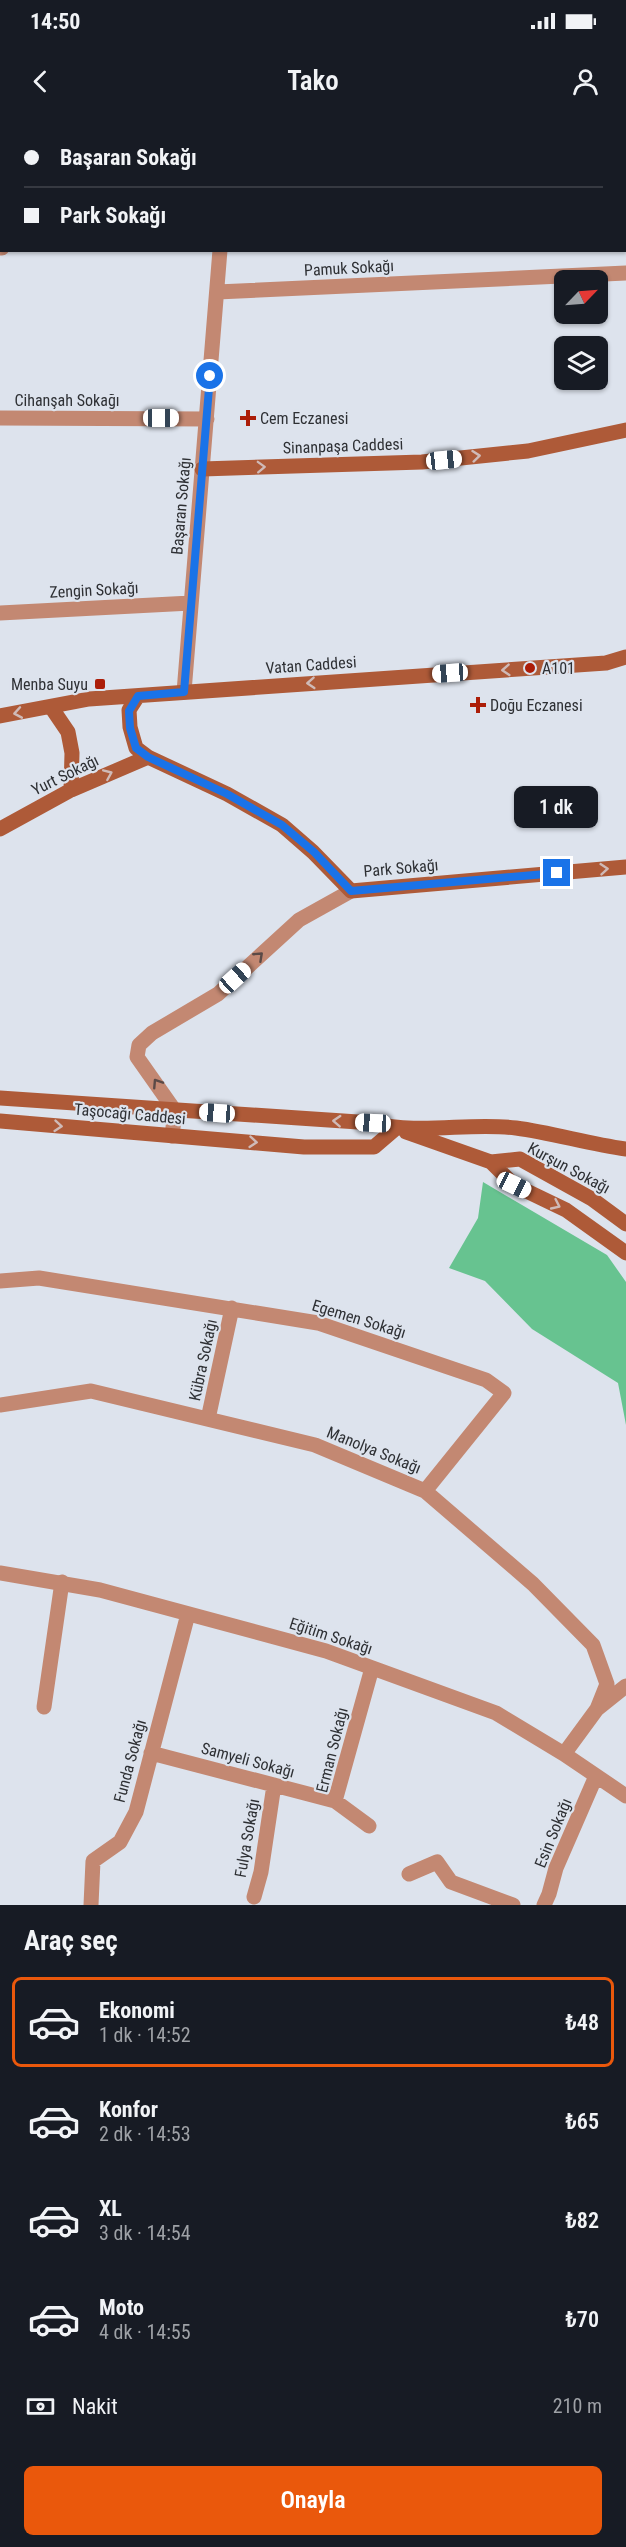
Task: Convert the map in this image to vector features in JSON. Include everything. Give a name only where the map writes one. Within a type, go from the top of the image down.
[{"type":"street","name":"Başaran Sokağı","points":[[184,692],[220,252]]},
{"type":"street","name":"Pamuk Sokağı","points":[[217,292],[626,273]]},
{"type":"street","name":"Cihanşah Sokağı","points":[[0,418],[207,419]]},
{"type":"street","name":"Sinanpaşa Caddesi","points":[[202,469],[422,462],[528,451],[626,430]]},
{"type":"street","name":"Zengin Sokağı","points":[[0,614],[191,603]]},
{"type":"street","name":"Vatan Caddesi","points":[[0,716],[89,699],[606,663],[626,657]]},
{"type":"street","name":"Park Sokağı","points":[[138,696],[129,711],[130,728],[136,748],[148,757],[227,794],[282,825],[314,852],[351,891],[626,867]]},
{"type":"street","points":[[51,706],[68,732],[72,753],[71,790]]},
{"type":"street","name":"Yurt Sokağı","points":[[0,829],[71,790],[148,757]]},
{"type":"street","points":[[172,1136],[174,1111],[137,1057],[139,1045],[152,1033],[218,994],[299,920],[351,891]]},
{"type":"street","name":"Taşocağı Caddesi","points":[[0,1098],[373,1123],[395,1129],[515,1128],[626,1149]]},
{"type":"street","name":"Taşocağı Caddesi","points":[[0,1121],[304,1147],[374,1147],[395,1129]]},
{"type":"street","name":"Kurşun Sokağı","points":[[395,1129],[490,1162],[514,1185],[566,1210],[626,1253]]},
{"type":"street","name":"Kurşun Sokağı","points":[[490,1162],[520,1159],[592,1199],[626,1224]]},
{"type":"street","name":"Egemen Sokağı","points":[[0,1281],[39,1278],[318,1323],[486,1380],[504,1393],[425,1491]]},
{"type":"street","name":"Kübra Sokağı","points":[[208,1419],[232,1308]]},
{"type":"street","name":"Manolya Sokağı","points":[[0,1405],[92,1391],[315,1445],[425,1491],[533,1584],[593,1645],[607,1684],[597,1709],[564,1754]]},
{"type":"street","name":"Eğitim Sokağı","points":[[0,1573],[62,1582],[326,1651],[496,1713],[564,1754],[626,1796]]},
{"type":"street","points":[[44,1707],[62,1582]]},
{"type":"street","name":"Funda Sokağı","points":[[91,1905],[93,1862],[120,1842],[136,1812],[188,1614]]},
{"type":"street","name":"Erman Sokağı","points":[[369,1826],[335,1801],[372,1668]]},
{"type":"street","points":[[597,1709],[626,1686]]},
{"type":"street","name":"Samyeli Sokağı","points":[[151,1753],[335,1801]]},
{"type":"street","name":"Esin Sokağı","points":[[544,1905],[556,1868],[596,1776]]},
{"type":"street","name":"Fulya Sokağı","points":[[254,1897],[261,1872],[274,1785]]},
{"type":"street","points":[[409,1874],[437,1862],[452,1882],[513,1905]]},
{"type":"green space","points":[[483,1182],[607,1255],[626,1282],[626,1425],[618,1383],[532,1329],[485,1281],[449,1268],[478,1218]]},
{"type":"place","name":"Cem Eczanesi","points":[[248,418]]},
{"type":"place","name":"A101","points":[[530,668]]},
{"type":"place","name":"Menba Suyu","points":[[100,684]]},
{"type":"place","name":"Doğu Eczanesi","points":[[478,705]]},
{"type":"route","points":[[210,376],[184,692],[138,696],[129,711],[130,728],[136,748],[148,757],[227,794],[282,825],[314,852],[351,891],[557,873]]}]
